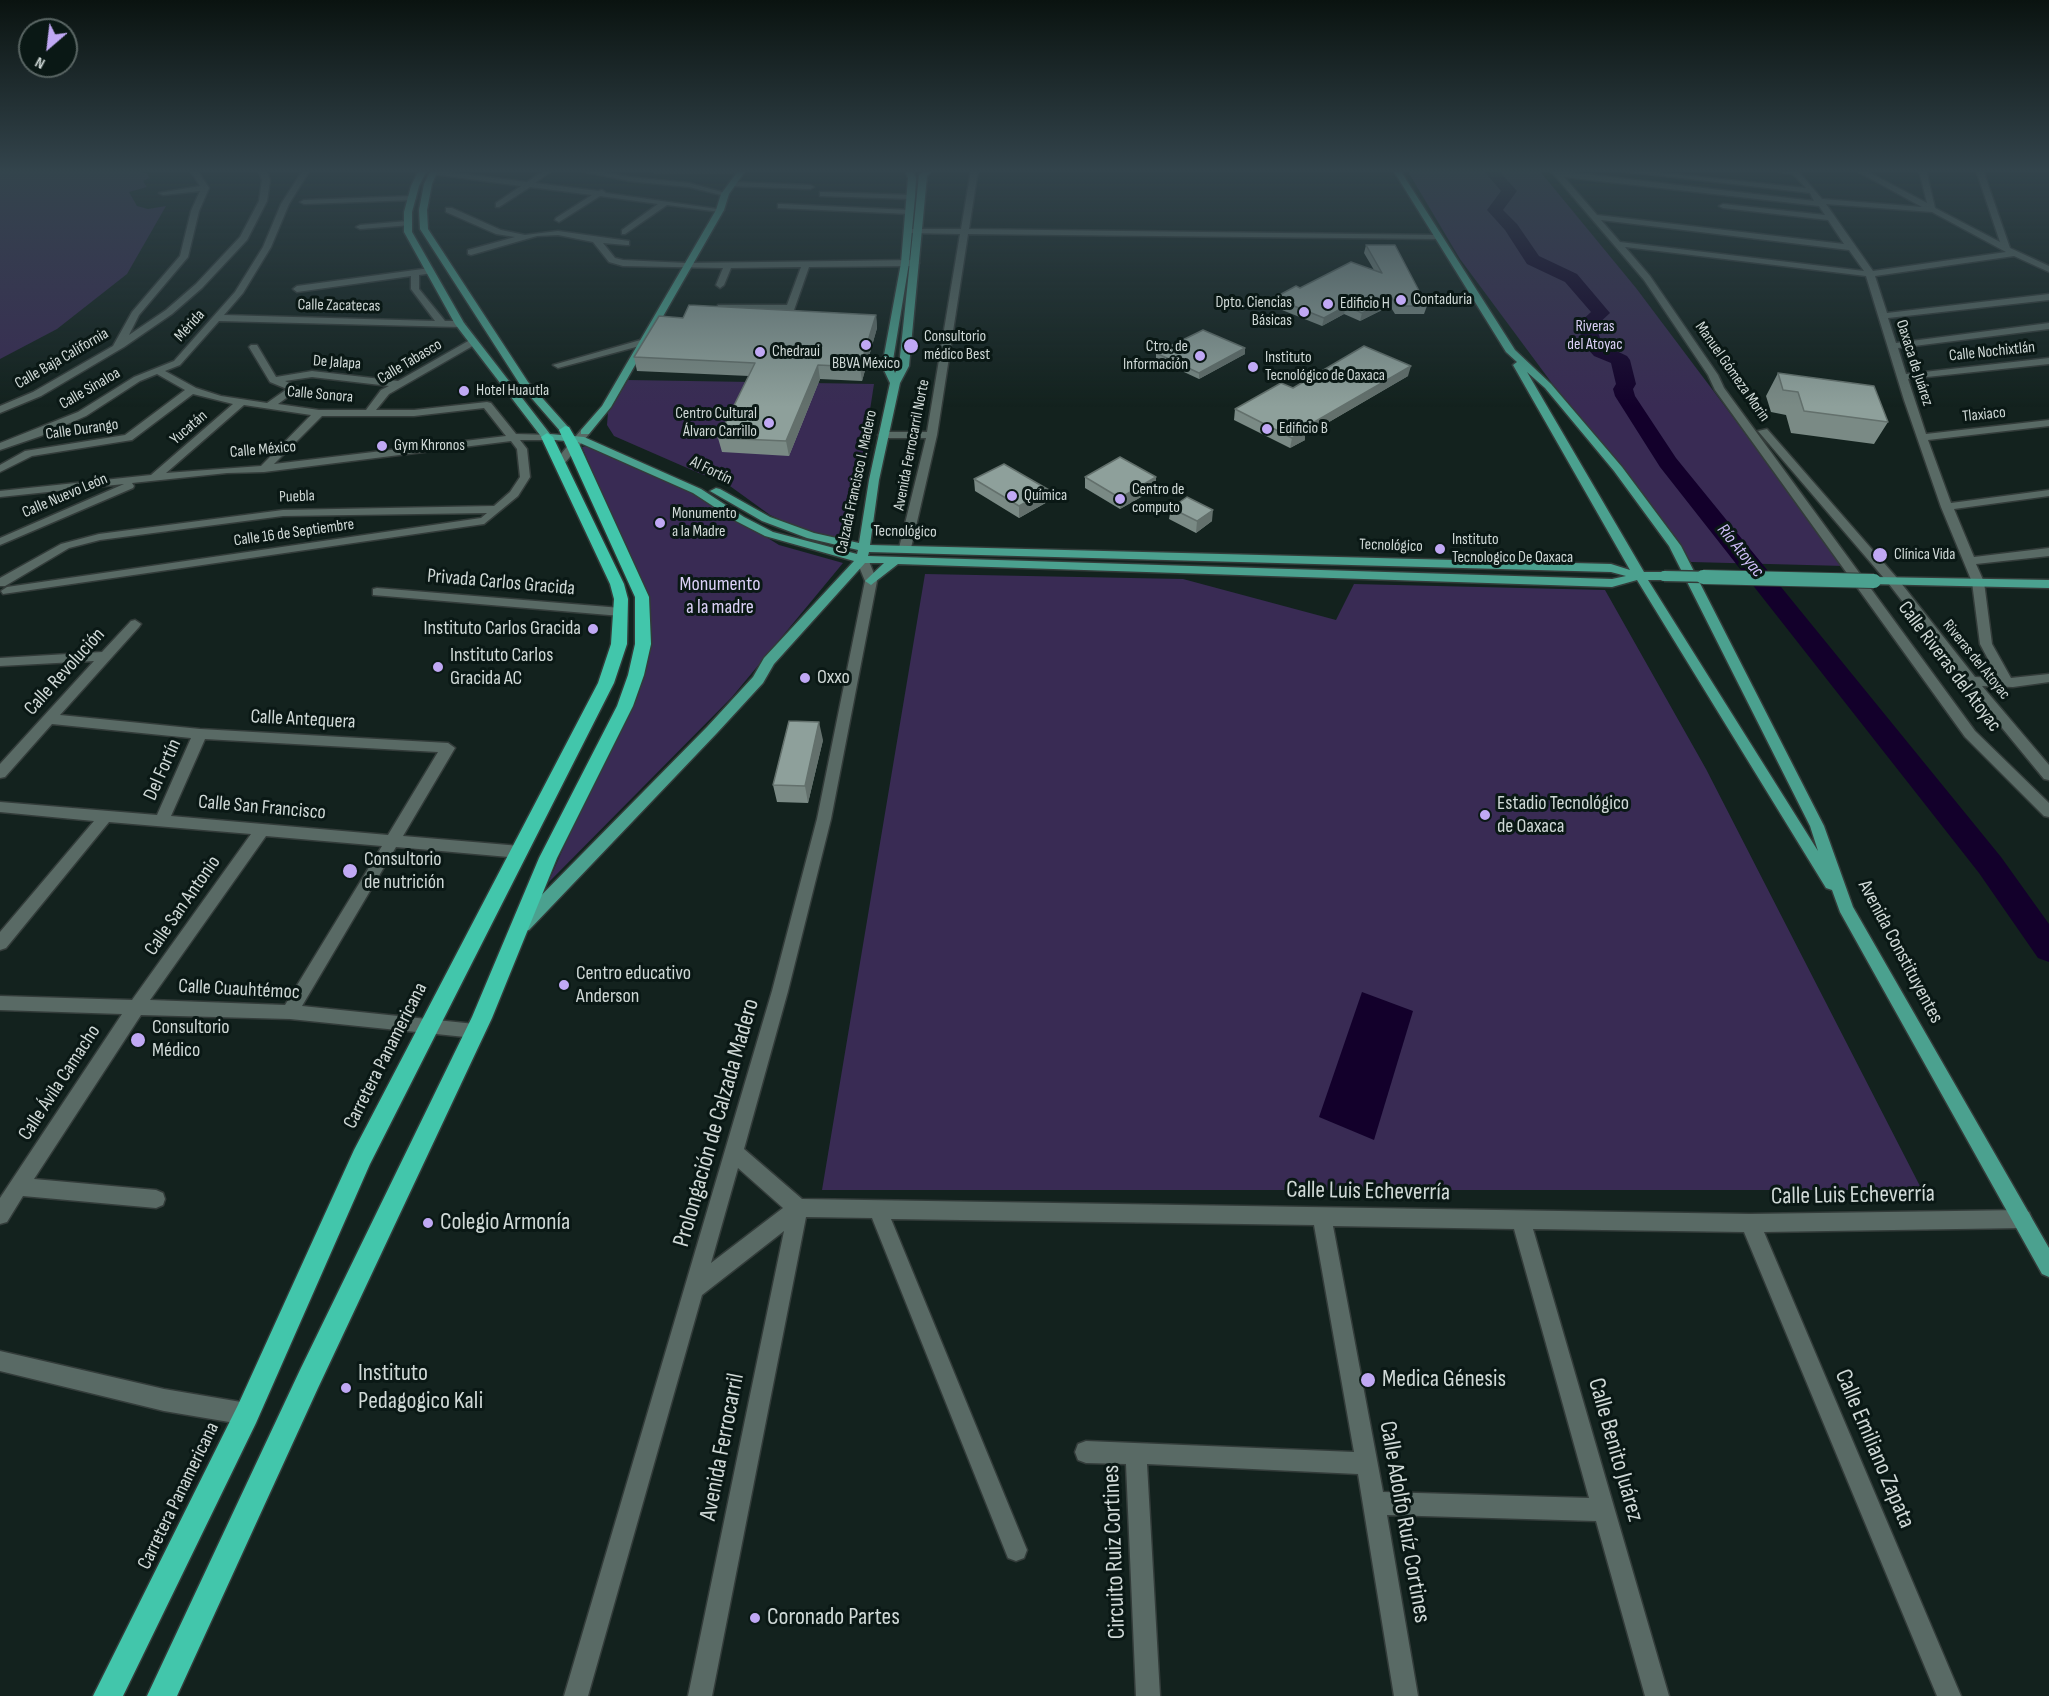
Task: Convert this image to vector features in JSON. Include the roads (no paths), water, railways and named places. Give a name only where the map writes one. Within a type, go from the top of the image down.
[{"type":"highway","name":"Carretera Panamericana","points":[[108,1696],[247,1414],[362,1157],[606,683],[619,644],[621,612],[617,584],[545,434]]},
{"type":"highway","points":[[162,1696],[309,1379],[476,1031],[548,858],[626,706],[643,644],[642,597],[575,437]]},
{"type":"main road","points":[[418,249],[460,324],[502,383],[545,434]]},
{"type":"main road","points":[[437,249],[513,369],[575,437],[606,407],[696,249]]},
{"type":"main road","name":"Calzada Francisco I. Madero","points":[[518,929],[758,680],[769,661],[863,553],[874,480],[895,383],[904,366],[909,249]]},
{"type":"main road","name":"Calzada Francisco I. Madero","points":[[895,383],[886,366],[914,249]]},
{"type":"main road","points":[[1445,249],[1510,352],[1640,576],[1846,908]]},
{"type":"main road","name":"Avenida Constituyentes","points":[[1510,352],[1548,386],[1618,469],[1675,546],[1817,826],[1846,908],[2049,1267]]},
{"type":"main road","name":"Al Fortín","points":[[545,434],[575,437],[714,500],[740,519],[770,534],[826,551],[863,553]]},
{"type":"main road","name":"Tecnológico","points":[[863,553],[905,548],[1413,576],[1612,583],[1640,576]]},
{"type":"main road","name":"Tecnológico","points":[[863,553],[895,560],[1409,563],[1611,568],[1640,576]]},
{"type":"main road","points":[[871,581],[895,560]]},
{"type":"main road","points":[[1409,563],[1413,576]]},
{"type":"main road","points":[[1640,576],[1872,588],[1893,581],[2049,584]]},
{"type":"street","name":"Calle Baja California","points":[[0,410],[37,394],[117,348],[135,314],[184,257],[186,249]]},
{"type":"street","points":[[117,348],[169,312],[199,286],[234,249]]},
{"type":"street","name":"Mérida","points":[[158,370],[177,363],[218,318],[239,293],[266,249]]},
{"type":"street","points":[[471,252],[482,249]]},
{"type":"street","points":[[603,249],[612,260],[623,263],[686,266],[910,263]]},
{"type":"street","name":"Avenida Ferrocarril Norte","points":[[905,548],[932,435],[960,249]]},
{"type":"street","name":"Manuel Gómeza Morin","points":[[1623,249],[1647,278],[1713,375],[1719,388],[1872,588]]},
{"type":"street","points":[[1662,249],[1870,274],[2016,253]]},
{"type":"street","name":"Oaxaca de Juárez","points":[[1854,249],[1870,274],[1902,377],[1947,507],[1978,582],[1986,644],[2007,683]]},
{"type":"street","points":[[2006,249],[2049,269]]},
{"type":"street","points":[[791,308],[806,264]]},
{"type":"street","points":[[720,285],[728,266]]},
{"type":"street","points":[[297,289],[430,271]]},
{"type":"street","points":[[415,273],[415,289],[442,323]]},
{"type":"street","points":[[1883,316],[2049,297]]},
{"type":"street","points":[[721,307],[805,308]]},
{"type":"street","name":"Calle Zacatecas","points":[[218,318],[460,324]]},
{"type":"street","points":[[1893,346],[2049,326]]},
{"type":"street","name":"Calle Tabasco","points":[[368,414],[386,392],[473,342]]},
{"type":"street","points":[[558,365],[644,342]]},
{"type":"street","points":[[254,347],[273,380],[295,388],[270,405]]},
{"type":"street","name":"Calle Nochixtlán","points":[[1902,377],[2049,361]]},
{"type":"street","name":"Calle Sonora","points":[[158,370],[192,390],[219,399],[319,413],[414,413],[487,405],[515,438]]},
{"type":"street","name":"Calle Sinaloa","points":[[0,447],[82,414],[137,379],[158,370]]},
{"type":"street","name":"De Jalapa","points":[[273,380],[312,375],[400,384]]},
{"type":"street","name":"Riveras del Atoyac","points":[[1713,375],[1893,581],[1971,681],[2049,775]]},
{"type":"street","name":"Calle Durango","points":[[0,469],[29,453],[128,438],[192,390]]},
{"type":"street","name":"Yucatán","points":[[149,478],[243,401]]},
{"type":"street","points":[[264,469],[319,413]]},
{"type":"street","name":"Tlaxiaco","points":[[1923,437],[2049,423]]},
{"type":"street","name":"Calle México","points":[[0,494],[149,478],[264,469],[545,434]]},
{"type":"street","points":[[884,435],[932,435]]},
{"type":"street","points":[[560,462],[575,437]]},
{"type":"street","name":"Calle 16 de Septiembre","points":[[3,585],[443,529],[484,521],[514,494],[525,477],[522,449],[515,438]]},
{"type":"street","name":"Calle Nuevo León","points":[[0,542],[149,478]]},
{"type":"street","points":[[1947,507],[2049,493]]},
{"type":"street","name":"Puebla","points":[[3,585],[64,546],[99,537],[283,513],[497,509]]},
{"type":"street","points":[[1969,561],[2049,552]]},
{"type":"street","points":[[863,553],[871,581]]},
{"type":"street","name":"Prolongación de Calzada Madero","points":[[576,1696],[780,991],[824,819],[871,581]]},
{"type":"street","points":[[0,603],[3,585]]},
{"type":"street","name":"Calle Riveras del Atoyac","points":[[1872,588],[1970,734],[2049,812]]},
{"type":"street","name":"Privada Carlos Gracida","points":[[377,592],[621,612]]},
{"type":"street","name":"Calle Revolución","points":[[0,773],[135,624]]},
{"type":"street","points":[[0,662],[106,656]]},
{"type":"street","points":[[1971,681],[2007,683],[2049,678]]},
{"type":"street","name":"Calle Antequera","points":[[49,719],[200,734],[448,748],[394,840]]},
{"type":"street","name":"Del Fortín","points":[[162,821],[200,734]]},
{"type":"street","points":[[2032,754],[2049,757]]},
{"type":"street","name":"Calle San Francisco","points":[[0,807],[520,852]]},
{"type":"street","points":[[0,943],[106,816]]},
{"type":"street","name":"Calle San Antonio","points":[[137,1006],[262,830]]},
{"type":"street","points":[[290,1012],[394,840]]},
{"type":"street","name":"Calle Cuauhtémoc","points":[[0,1003],[290,1012],[476,1031]]},
{"type":"street","name":"Calle Ávila Camacho","points":[[0,1215],[137,1006]]},
{"type":"street","points":[[694,1289],[798,1208],[734,1152]]},
{"type":"street","points":[[20,1187],[156,1199]]},
{"type":"street","name":"Calle Luis Echeverría","points":[[798,1208],[1750,1223],[2022,1219]]},
{"type":"street","name":"Avenida Ferrocarril","points":[[700,1696],[798,1208]]},
{"type":"street","points":[[878,1210],[1016,1550]]},
{"type":"street","name":"Calle Adolfo Ruíz Cortines","points":[[1322,1216],[1406,1696]]},
{"type":"street","name":"Calle Benito Juárez","points":[[1521,1220],[1657,1696]]},
{"type":"street","name":"Calle Emiliano Zapata","points":[[1750,1223],[1949,1696]]},
{"type":"street","points":[[0,1361],[164,1400],[247,1414]]},
{"type":"street","points":[[1086,1452],[1136,1454]]},
{"type":"street","name":"Circuito Ruiz Cortines","points":[[1148,1696],[1136,1454],[1367,1463]]},
{"type":"street","points":[[1374,1503],[1604,1510]]},
{"type":"waterway","name":"Río Atoyac","points":[[1526,249],[1533,260],[1571,278],[1601,313],[1586,325],[1594,346],[1601,352],[1620,360],[1626,384],[1623,389],[1625,396],[1668,462],[1990,865],[2049,949]]},
{"type":"place","name":"Contaduria","points":[[1401,300]]},
{"type":"place","name":"Edificio H","points":[[1328,304]]},
{"type":"place","name":"Dpto. Ciencias Básicas","points":[[1304,312]]},
{"type":"place","name":"BBVA México","points":[[866,345]]},
{"type":"place","name":"Consultorio médico Best","points":[[911,346]]},
{"type":"place","name":"Chedraui","points":[[760,352]]},
{"type":"place","name":"Ctro. de Información","points":[[1200,356]]},
{"type":"place","name":"Instituto Tecnológico de Oaxaca","points":[[1253,367]]},
{"type":"place","name":"Hotel Huautla","points":[[464,391]]},
{"type":"place","name":"Centro Cultural Álvaro Carrillo","points":[[769,423]]},
{"type":"place","name":"Edificio B","points":[[1267,429]]},
{"type":"place","name":"Gym Khronos","points":[[382,446]]},
{"type":"place","name":"Química","points":[[1012,496]]},
{"type":"place","name":"Centro de computo","points":[[1120,499]]},
{"type":"place","name":"Monumento a la Madre","points":[[660,523]]},
{"type":"place","name":"Instituto Tecnologico De Oaxaca","points":[[1440,549]]},
{"type":"place","name":"Clínica Vida","points":[[1880,555]]},
{"type":"place","name":"Instituto Carlos Gracida","points":[[593,629]]},
{"type":"place","name":"Instituto Carlos Gracida AC","points":[[438,667]]},
{"type":"place","name":"Oxxo","points":[[805,678]]},
{"type":"place","name":"Estadio Tecnológico de Oaxaca","points":[[1485,815]]},
{"type":"place","name":"Consultorio de nutrición","points":[[350,871]]},
{"type":"place","name":"Centro educativo Anderson","points":[[564,985]]},
{"type":"place","name":"Consultorio Médico","points":[[138,1040]]},
{"type":"place","name":"Colegio Armonía","points":[[428,1223]]},
{"type":"place","name":"Medica Génesis","points":[[1368,1380]]},
{"type":"place","name":"Instituto Pedagogico Kali","points":[[346,1388]]},
{"type":"place","name":"Coronado Partes","points":[[755,1618]]},
{"type":"park label","name":"Monumento a la madre","points":[[720,596]]}]
